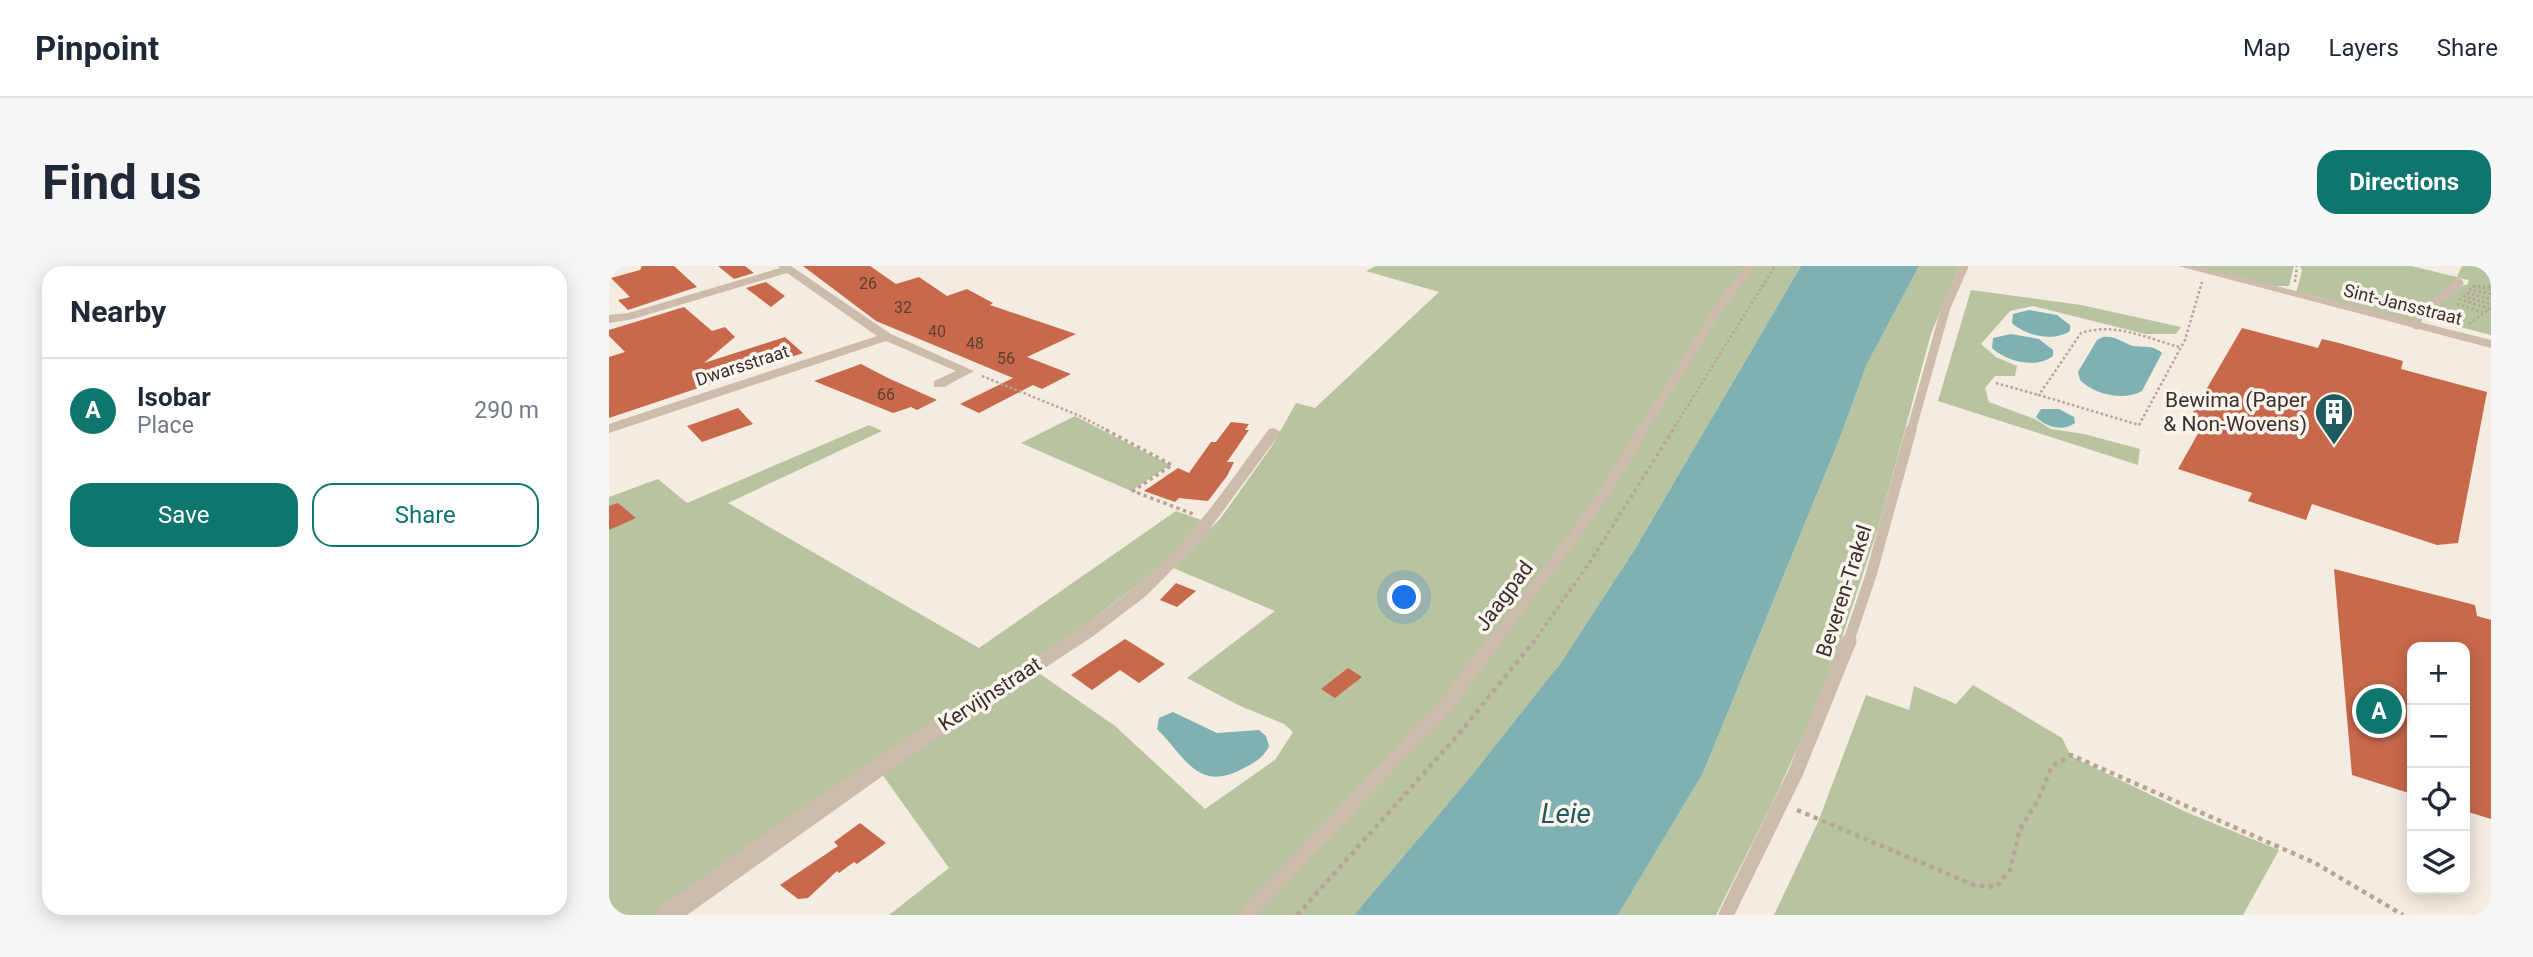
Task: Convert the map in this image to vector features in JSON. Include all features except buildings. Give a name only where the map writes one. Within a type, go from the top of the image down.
[{"type":"street","name":"Sint-Jansstraat","points":[[2184,266],[2491,344]]},
{"type":"street","points":[[609,319],[786,267],[887,337],[967,371]]},
{"type":"street","name":"Dwarsstraat","points":[[609,429],[887,337]]},
{"type":"street","points":[[939,384],[967,371]]},
{"type":"street","name":"Kervijnstraat","points":[[669,915],[864,776],[1021,676],[1117,608],[1164,569],[1209,520],[1274,432]]},
{"type":"lane","name":"Jaagpad","points":[[1246,915],[1448,703],[1594,509],[1720,306],[1750,266]]},
{"type":"lane","name":"Beveren-Trakel","points":[[1726,915],[1782,803],[1832,690],[1859,616],[1949,297],[1964,266]]},
{"type":"lane","points":[[2416,325],[2418,317],[2459,283]]},
{"type":"path","points":[[1297,915],[1458,735],[1528,650],[1590,562],[1775,266]]},
{"type":"path","points":[[1996,383],[2138,427],[2195,313],[2198,291],[2206,272]]},
{"type":"path","points":[[2485,313],[2451,302],[2477,284],[2491,293]]},
{"type":"path","points":[[2469,289],[2491,293]]},
{"type":"path","points":[[2465,292],[2491,293]]},
{"type":"path","points":[[2461,295],[2491,307]]},
{"type":"path","points":[[2456,299],[2491,307]]},
{"type":"path","points":[[2442,309],[2445,314],[2469,324],[2491,307]]},
{"type":"path","points":[[2039,395],[2081,333],[2087,330],[2112,330],[2179,347]]},
{"type":"path","points":[[967,371],[1080,416],[1172,465],[1133,491],[1209,520]]},
{"type":"path","points":[[1782,803],[1974,885],[1996,887],[2009,874],[2022,824],[2040,796],[2048,771],[2057,760],[2071,755],[2315,863],[2403,915]]},
{"type":"green space","points":[[1376,266],[1801,266],[1635,549],[1560,664],[1507,734],[1354,915],[889,915],[949,868],[879,770],[1036,671],[1115,726],[1205,809],[1275,760],[1293,732],[1284,724],[1238,705],[1187,678],[1275,611],[1171,567],[1220,519],[1272,446],[1296,403],[1315,408],[1439,292],[1366,271]]},
{"type":"green space","points":[[1919,266],[1959,266],[1931,334],[1879,525],[1827,683],[1773,802],[1716,915],[1618,915],[1703,773],[1841,435],[1866,366]]},
{"type":"green space","points":[[2191,266],[2294,266],[2289,286],[2272,286]]},
{"type":"green space","points":[[2300,266],[2411,266],[2457,277],[2462,266],[2491,266],[2491,335],[2421,317],[2467,285],[2469,280],[2458,278],[2413,322],[2296,293],[2302,271]]},
{"type":"green space","points":[[1971,290],[2081,305],[2181,327],[2176,334],[2145,334],[2033,306],[2010,311],[1981,344],[1996,357],[2017,366],[2015,376],[1995,376],[1985,388],[1989,402],[2035,419],[2051,429],[2084,434],[2140,449],[2138,465],[1938,401]]},
{"type":"green space","points":[[1075,416],[1170,465],[1131,491],[1021,443]]},
{"type":"green space","points":[[869,425],[882,431],[728,503],[979,648],[1176,511],[1204,521],[1159,568],[1037,662],[658,915],[609,915],[609,497],[658,479],[687,503]]},
{"type":"green space","points":[[1973,685],[2062,738],[2071,756],[2186,812],[2279,850],[2243,915],[1774,915],[1818,822],[1866,695],[1909,710],[1914,686],[1956,704]]},
{"type":"water","name":"Leie","points":[[1801,266],[1919,266],[1866,366],[1841,435],[1703,773],[1618,915],[1354,915],[1473,774],[1560,664],[1635,549]]},
{"type":"water","points":[[2029,310],[2057,315],[2070,325],[2070,331],[2056,336],[2040,336],[2012,323],[2013,314]]},
{"type":"water","points":[[2011,334],[2039,339],[2053,350],[2053,356],[2038,362],[2022,362],[2005,357],[1992,348],[1993,338]]},
{"type":"water","points":[[2103,337],[2114,338],[2134,346],[2154,348],[2162,353],[2142,391],[2127,396],[2110,395],[2093,389],[2080,380],[2078,372],[2097,340]]},
{"type":"water","points":[[2041,409],[2059,409],[2074,417],[2075,423],[2060,428],[2050,426],[2036,417]]},
{"type":"water","points":[[1173,712],[1217,733],[1259,730],[1266,736],[1269,746],[1261,757],[1240,770],[1225,776],[1202,774],[1184,759],[1157,729],[1159,718]]},
{"type":"place","name":"Bewima (Paper & Non-Wovens)","points":[[2334,446]]},
{"type":"place","name":"Isobar","points":[[2379,711]]}]
